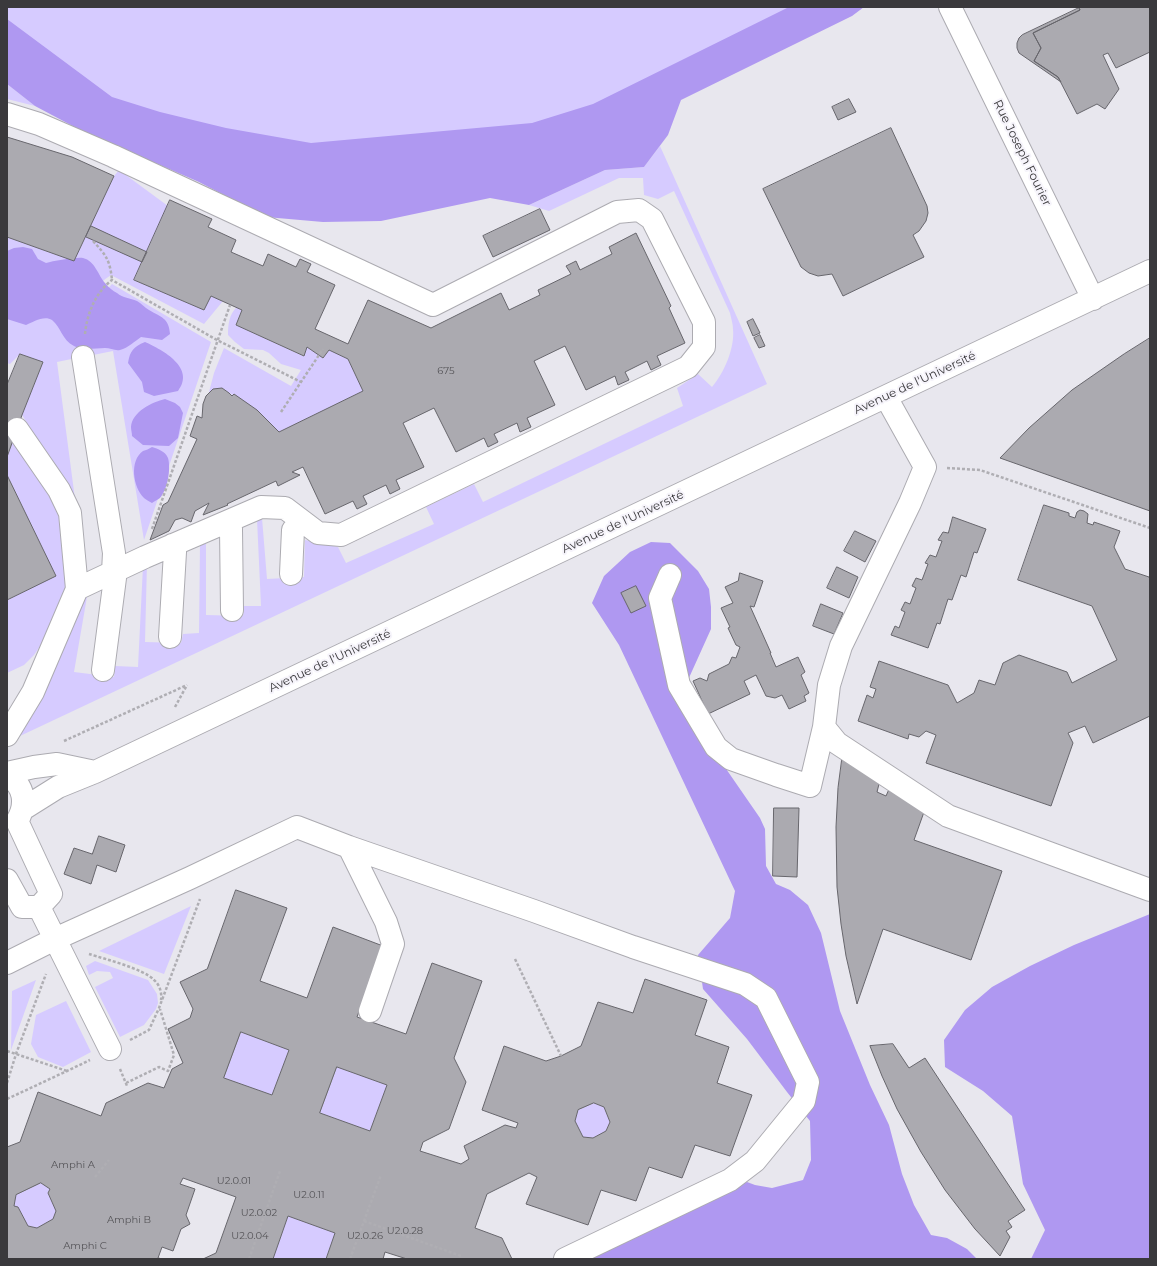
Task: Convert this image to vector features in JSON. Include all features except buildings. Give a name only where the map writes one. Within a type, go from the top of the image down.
[{"type":"street","name":"Rue Joseph Fourier","points":[[950,7],[1093,299]]},
{"type":"street","points":[[7,114],[39,124],[113,156],[433,305],[617,212],[639,210],[652,220],[704,322],[704,347],[688,367],[341,535],[318,533],[285,508],[261,507],[145,557],[77,589]]},
{"type":"street","name":"Avenue de l'Université","points":[[16,820],[58,788],[95,772],[1150,271]]},
{"type":"street","points":[[83,356],[114,553],[113,572],[115,578],[103,670]]},
{"type":"street","points":[[670,575],[660,598],[679,685],[716,747],[731,759],[810,786],[824,728],[829,685],[841,646],[910,503],[925,467],[886,397]]},
{"type":"street","points":[[7,735],[32,692],[77,589],[70,513],[59,490],[17,429]]},
{"type":"street","points":[[290,574],[293,530],[301,520]]},
{"type":"street","points":[[229,521],[231,528],[232,610]]},
{"type":"street","points":[[170,637],[175,552],[172,545]]},
{"type":"street","points":[[824,728],[837,743],[948,816],[1150,890]]},
{"type":"street","points":[[7,774],[34,767],[57,764],[95,772]]},
{"type":"street","points":[[7,774],[18,784],[22,792],[24,800],[16,820],[52,894],[39,907],[22,907],[7,880]]},
{"type":"street","points":[[7,962],[297,827],[349,847],[633,947],[745,984],[766,998],[808,1082],[804,1102],[755,1161],[730,1180],[565,1259]]},
{"type":"street","points":[[349,847],[386,922],[393,944],[370,1011]]},
{"type":"street","points":[[39,907],[110,1049]]},
{"type":"path","points":[[93,241],[103,252],[110,266],[112,280]]},
{"type":"path","points":[[112,280],[217,340],[301,382]]},
{"type":"path","points":[[83,356],[86,327],[96,298],[104,286],[112,280]]},
{"type":"path","points":[[145,557],[143,548],[149,535],[230,305]]},
{"type":"path","points":[[281,412],[323,349]]},
{"type":"path","points":[[925,467],[980,470],[1150,528]]},
{"type":"path","points":[[60,743],[187,685]]},
{"type":"path","points":[[150,1030],[201,899]]},
{"type":"path","points":[[85,952],[145,973],[155,980],[161,989],[162,997],[159,1008],[174,1055],[168,1071],[159,1067],[127,1085],[121,1070]]},
{"type":"path","points":[[515,959],[561,1056]]},
{"type":"path","points":[[7,1083],[47,970]]},
{"type":"path","points":[[7,1051],[67,1071],[7,1098]]},
{"type":"path","points":[[96,1177],[110,1160]]},
{"type":"path","points":[[249,1259],[280,1171]]},
{"type":"path","points":[[350,1259],[381,1174]]},
{"type":"path","points":[[364,1221],[461,1258]]},
{"type":"shaded area","points":[[7,7],[798,7],[559,126],[290,148],[112,105],[7,25]]},
{"type":"shaded area","points":[[789,7],[864,7],[852,16],[681,100],[668,135],[644,167],[605,170],[529,205],[490,198],[381,221],[323,222],[266,217],[199,182],[84,132],[35,106],[7,84],[7,19],[112,97],[160,112],[226,128],[311,143],[532,123],[593,104]]},
{"type":"shaded area","points":[[7,84],[35,106],[7,99]]},
{"type":"shaded area","points":[[660,146],[767,384],[20,736],[39,700],[88,591],[74,672],[114,677],[115,666],[138,667],[143,566],[147,563],[145,642],[181,643],[183,634],[199,633],[200,543],[206,539],[206,615],[243,616],[244,606],[261,606],[257,519],[262,518],[267,579],[304,577],[305,540],[338,547],[346,563],[434,524],[426,507],[474,484],[483,502],[683,406],[677,388],[698,374],[712,387],[721,375],[728,360],[732,344],[733,327],[730,313],[674,191],[658,199],[644,195],[643,178],[619,178],[549,211],[529,205],[605,170],[644,167]]},
{"type":"shaded area","points":[[119,170],[168,206],[134,280],[204,310],[211,296],[223,301],[204,324],[111,275],[104,280],[96,290],[81,357],[57,362],[78,522],[62,477],[22,415],[43,362],[20,354],[10,364],[7,363],[7,237],[74,261],[114,176]]},
{"type":"shaded area","points":[[23,247],[32,249],[38,259],[46,263],[75,258],[83,258],[91,262],[112,290],[122,296],[137,301],[161,316],[168,324],[170,334],[162,340],[141,337],[129,346],[120,350],[105,348],[85,349],[78,348],[70,343],[52,320],[46,318],[26,325],[7,319],[7,251],[14,248]]},
{"type":"shaded area","points":[[112,284],[211,342],[144,540],[113,351],[83,357],[101,296]]},
{"type":"shaded area","points":[[237,307],[242,310],[236,325],[303,356],[307,347],[323,358],[329,350],[348,359],[363,391],[279,432],[259,413],[230,393],[222,389],[209,392],[214,373],[224,348],[291,386],[301,370],[281,364],[269,353],[263,350],[244,349],[235,342],[228,335],[228,331],[231,316]]},
{"type":"shaded area","points":[[145,342],[168,355],[180,367],[183,375],[182,383],[178,391],[154,396],[144,392],[142,382],[128,363],[133,350]]},
{"type":"shaded area","points":[[165,399],[175,403],[180,407],[183,413],[178,438],[169,446],[143,445],[132,436],[132,422],[144,408]]},
{"type":"shaded area","points":[[13,439],[63,512],[70,569],[63,596],[45,639],[34,655],[24,665],[7,673],[7,600],[55,576],[7,475],[7,457]]},
{"type":"shaded area","points":[[152,447],[165,454],[168,458],[169,467],[168,478],[163,494],[152,503],[145,499],[137,487],[134,467],[139,455],[143,451]]},
{"type":"shaded area","points":[[651,542],[670,543],[698,571],[709,589],[711,629],[688,680],[722,763],[760,818],[765,829],[766,866],[776,884],[790,890],[808,905],[821,933],[840,1011],[870,1085],[889,1125],[902,1174],[914,1205],[931,1235],[947,1238],[967,1249],[977,1259],[583,1259],[726,1190],[747,1182],[772,1188],[803,1180],[811,1160],[810,1121],[747,1039],[703,989],[698,955],[730,918],[735,891],[619,645],[592,603],[604,576],[630,552]]},
{"type":"shaded area","points":[[191,906],[164,974],[99,951]]},
{"type":"shaded area","points":[[1150,914],[1150,1259],[1031,1259],[1045,1230],[1023,1184],[1012,1116],[983,1091],[945,1067],[944,1040],[965,1010],[992,987],[1030,966],[1074,945]]},
{"type":"shaded area","points":[[95,961],[148,980],[157,994],[158,1003],[156,1009],[144,1025],[120,1037],[95,987],[113,978],[110,972],[97,971],[89,975],[86,966]]},
{"type":"shaded area","points":[[36,980],[11,1050],[12,991]]},
{"type":"shaded area","points":[[66,1001],[91,1052],[63,1067],[38,1057],[31,1044],[36,1015]]},
{"type":"shaded area","points":[[241,1032],[289,1050],[272,1095],[224,1078]]},
{"type":"shaded area","points":[[337,1067],[387,1085],[370,1131],[320,1113]]},
{"type":"shaded area","points":[[594,1103],[604,1107],[610,1122],[606,1131],[593,1138],[583,1137],[575,1121],[578,1110]]},
{"type":"shaded area","points":[[41,1183],[50,1189],[48,1193],[56,1211],[53,1219],[37,1228],[28,1226],[18,1207],[14,1206],[16,1195]]},
{"type":"shaded area","points":[[288,1216],[335,1233],[326,1259],[273,1259]]}]
